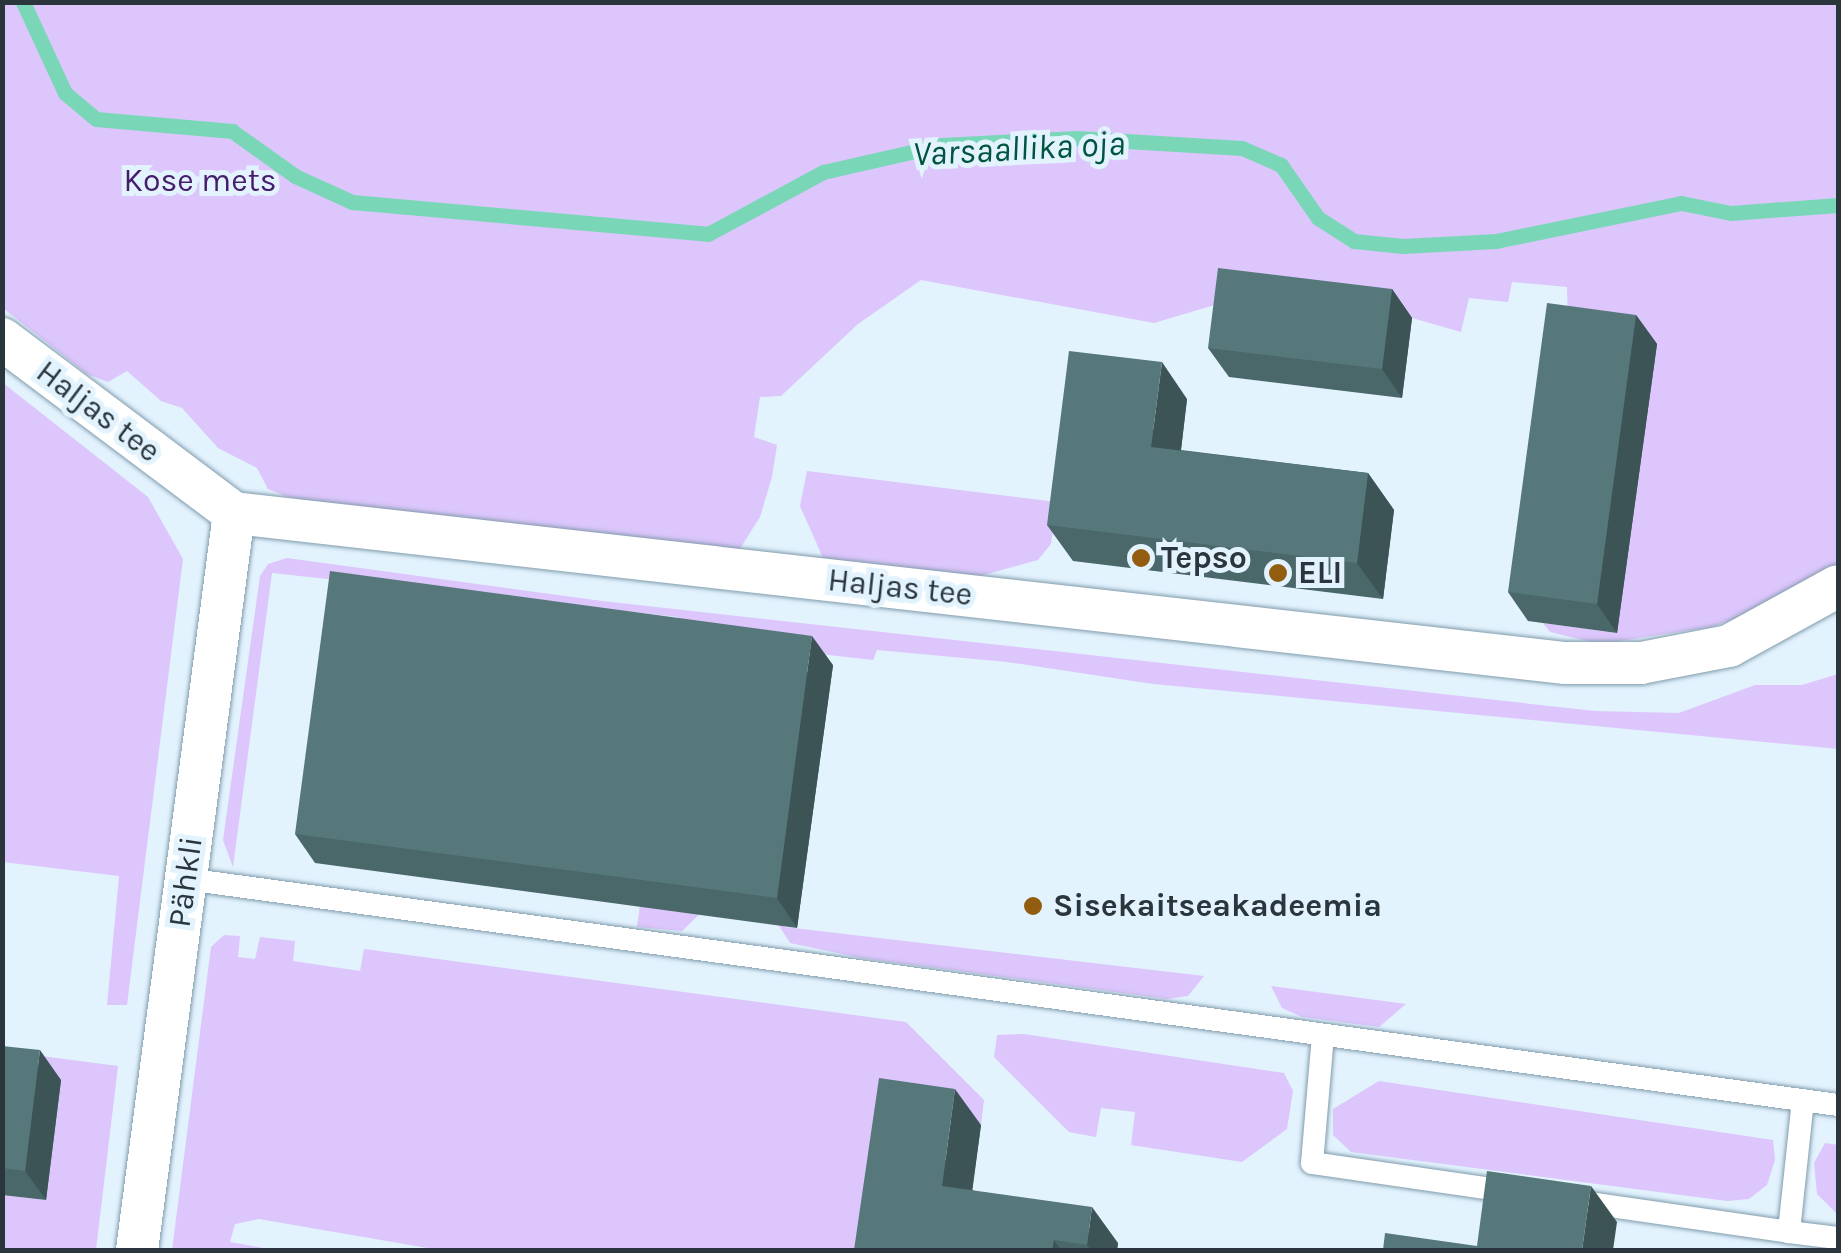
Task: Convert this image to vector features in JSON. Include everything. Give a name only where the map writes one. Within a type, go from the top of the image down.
[{"type":"street","name":"Haljas tee","points":[[2,340],[234,513],[1566,662],[1641,663],[1729,646],[1838,586]]},
{"type":"street","name":"Pähkli","points":[[137,1250],[234,513]]},
{"type":"lane","points":[[186,879],[1838,1105]]},
{"type":"lane","points":[[1323,1035],[1312,1163],[1838,1238]]},
{"type":"lane","points":[[1789,1232],[1802,1100]]},
{"type":"green space","name":"Kose mets","points":[[2,3],[1838,3],[1838,571],[1778,604],[1711,627],[1600,644],[1550,632],[1543,623],[1616,633],[1568,332],[1567,287],[1512,282],[1508,302],[1469,298],[1461,332],[1412,318],[1238,298],[1154,323],[921,280],[858,324],[781,396],[760,397],[754,437],[777,445],[772,477],[760,517],[734,558],[290,498],[268,489],[257,468],[218,448],[182,408],[161,401],[127,371],[108,382],[87,374],[3,308]]},
{"type":"green space","points":[[3,383],[148,497],[183,559],[127,1005],[107,1005],[119,876],[3,862]]},
{"type":"green space","points":[[807,471],[1057,502],[1051,544],[1038,560],[969,579],[823,558],[800,506]]},
{"type":"green space","points":[[287,558],[602,601],[1595,711],[1679,713],[1755,685],[1802,685],[1838,674],[1838,749],[1153,684],[1007,662],[877,650],[873,660],[677,638],[678,617],[272,573],[233,867],[223,840],[260,576],[268,564]]},
{"type":"green space","points":[[643,883],[707,907],[682,931],[637,927]]},
{"type":"green space","points":[[771,913],[785,927],[1204,976],[1188,996],[1167,999],[861,958],[790,943]]},
{"type":"green space","points":[[224,935],[240,936],[238,957],[255,959],[260,937],[295,941],[293,961],[360,971],[364,949],[906,1022],[984,1100],[981,1125],[904,1115],[885,1250],[439,1250],[259,1219],[235,1224],[230,1242],[274,1250],[172,1250],[211,947]]},
{"type":"green space","points":[[1271,986],[1406,1004],[1379,1027],[1302,1017],[1282,1008]]},
{"type":"green space","points":[[1024,1034],[1284,1073],[1293,1091],[1287,1129],[1242,1162],[1131,1145],[1135,1112],[1101,1108],[1096,1137],[1069,1132],[994,1057],[997,1035]]},
{"type":"green space","points":[[3,1051],[118,1066],[96,1250],[3,1250],[2,1195],[46,1200],[3,1073]]},
{"type":"green space","points":[[1379,1081],[1773,1140],[1775,1160],[1767,1185],[1749,1199],[1727,1201],[1351,1152],[1333,1135],[1333,1109]]},
{"type":"green space","points":[[1825,1143],[1838,1145],[1838,1215],[1817,1194],[1814,1163]]},
{"type":"building","points":[[1218,268],[1392,289],[1382,369],[1208,348]]},
{"type":"building","points":[[1547,303],[1636,315],[1597,604],[1508,592]]},
{"type":"building","points":[[1069,351],[1162,362],[1151,447],[1368,473],[1357,563],[1047,525]]},
{"type":"building","points":[[330,571],[812,636],[777,898],[295,834]]},
{"type":"building","points":[[2,1046],[40,1050],[25,1171],[2,1168]]},
{"type":"building","points":[[879,1078],[955,1089],[942,1186],[1092,1207],[1087,1245],[1054,1240],[1052,1250],[854,1250]]},
{"type":"building","points":[[1487,1171],[1591,1186],[1582,1250],[1383,1250],[1385,1233],[1477,1246]]},
{"type":"waterway","name":"Varsaallika oja","points":[[23,2],[65,93],[96,119],[232,131],[295,176],[352,202],[708,234],[823,172],[942,145],[1077,138],[1242,148],[1281,165],[1318,218],[1354,241],[1403,246],[1496,241],[1681,203],[1731,213],[1838,205]]},
{"type":"place","name":"Tepso","points":[[1141,558]]},
{"type":"place","name":"ELI","points":[[1278,573]]},
{"type":"place","name":"Sisekaitseakadeemia","points":[[1033,906]]}]
